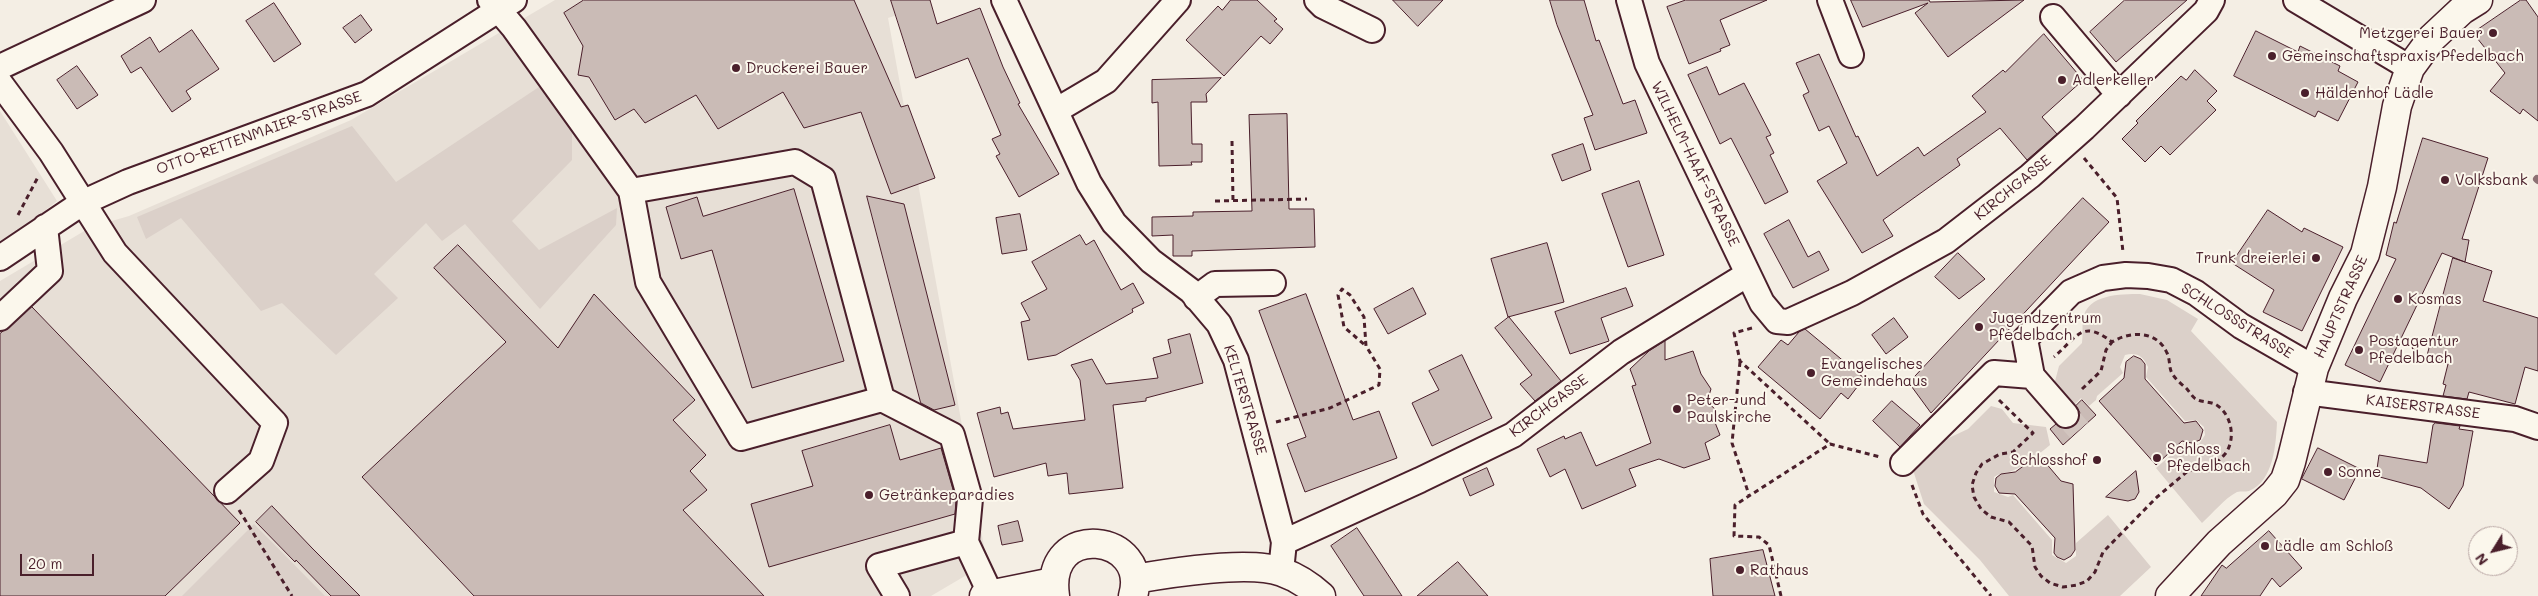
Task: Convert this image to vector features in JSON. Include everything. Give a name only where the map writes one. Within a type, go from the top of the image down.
[{"type":"main road","name":"HAUPTSTRASSE","points":[[2170,596],[2219,543],[2274,494],[2284,480],[2292,462],[2310,380],[2343,298],[2365,254],[2382,187],[2397,106],[2410,68],[2432,38],[2462,10],[2478,0]]},
{"type":"main road","points":[[987,595],[1054,589],[1055,570],[1062,558],[1072,549],[1085,543],[1098,543],[1112,547],[1123,555],[1131,566],[1134,588],[1242,567],[1281,571],[1310,586],[1321,596]]},
{"type":"street","points":[[0,66],[144,0]]},
{"type":"street","name":"KELTERSTRASSE","points":[[1004,0],[1057,110],[1089,183],[1114,224],[1151,262],[1191,291],[1220,324],[1233,353],[1284,542],[1281,571]]},
{"type":"street","points":[[1057,110],[1106,81],[1178,0]]},
{"type":"street","points":[[1317,0],[1323,6],[1372,30]]},
{"type":"street","name":"WILHELM-HAAF-STRASSE","points":[[1629,0],[1647,63],[1762,303],[1777,321]]},
{"type":"street","points":[[1830,0],[1851,55]]},
{"type":"street","name":"KIRCHGASSE","points":[[1777,321],[1788,322],[1852,293],[1946,242],[2030,176],[2119,95],[2206,11],[2212,0]]},
{"type":"street","points":[[2296,0],[2410,68]]},
{"type":"street","points":[[501,3],[631,191],[648,282],[740,438],[882,399],[952,435],[970,499],[966,542],[987,595]]},
{"type":"street","name":"OTTO-RETTENMAIER-STRASSE","points":[[0,258],[82,203],[145,176],[367,94],[501,3]]},
{"type":"street","points":[[2054,17],[2119,95]]},
{"type":"street","points":[[0,83],[51,152],[115,253],[274,423],[262,461],[227,490]]},
{"type":"street","points":[[631,191],[795,162],[823,180],[882,399]]},
{"type":"street","points":[[0,318],[50,270],[45,227]]},
{"type":"street","name":"KIRCHGASSE","points":[[1284,542],[1513,435],[1621,352],[1748,274]]},
{"type":"street","name":"SCHLOSSSTRASSE","points":[[2032,376],[2026,339],[2072,292],[2103,278],[2126,275],[2171,280],[2196,293],[2310,380]]},
{"type":"street","points":[[1196,298],[1215,284],[1273,284]]},
{"type":"street","points":[[1903,463],[1994,373],[2032,376],[2066,415]]},
{"type":"street","name":"KAISERSTRASSE","points":[[2310,380],[2516,419],[2538,427]]},
{"type":"street","points":[[897,596],[879,566],[966,542]]},
{"type":"path","points":[[1232,141],[1232,201]]},
{"type":"path","points":[[14,222],[51,152]]},
{"type":"path","points":[[2079,152],[2117,198],[2126,275]]},
{"type":"path","points":[[1215,201],[1307,199]]},
{"type":"path","points":[[1254,428],[1330,408],[1379,385],[1380,369],[1366,346],[1344,327],[1338,295],[1342,289],[1350,295],[1364,317],[1366,346]]},
{"type":"path","points":[[1750,495],[1732,443],[1740,361],[1734,333],[1777,321]]},
{"type":"path","points":[[2051,359],[2082,332],[2090,330],[2098,332],[2112,342]]},
{"type":"path","points":[[1983,383],[2033,433],[2013,452],[2000,454],[1982,464],[1976,473],[1972,485],[1974,497],[1981,509],[1990,517],[2009,522],[2032,546],[2035,567],[2041,576],[2050,583],[2063,587],[2087,581],[2095,572],[2102,552],[2157,497],[2189,470],[2211,467],[2228,450],[2232,438],[2226,414],[2218,405],[2196,400],[2171,372],[2167,352],[2160,342],[2149,336],[2135,333],[2123,336],[2112,342],[2104,356],[2101,371],[2082,390]]},
{"type":"path","points":[[1740,361],[1830,444],[1903,463],[1923,514],[1991,596]]},
{"type":"path","points":[[1781,596],[1769,545],[1759,537],[1734,536],[1735,504],[1830,444]]},
{"type":"path","points":[[227,490],[292,596]]},
{"type":"shaded area","points":[[555,0],[931,0],[931,4],[888,18],[987,563],[931,596],[0,596],[0,281],[91,227],[129,216],[351,120]]},
{"type":"shaded area","points":[[539,87],[572,132],[572,160],[512,221],[539,250],[617,208],[616,225],[540,309],[465,224],[442,241],[426,223],[374,274],[398,298],[336,355],[282,303],[261,311],[181,218],[146,239],[137,217],[352,126],[396,182]]},
{"type":"shaded area","points":[[0,111],[57,201],[0,246]]},
{"type":"shaded area","points":[[2140,294],[2167,300],[2198,319],[2191,331],[2277,422],[2272,461],[2264,479],[2249,491],[2237,492],[2232,495],[2202,523],[2156,468],[2185,443],[2199,444],[2205,435],[2204,427],[2196,420],[2185,421],[2146,377],[2148,367],[2142,358],[2133,354],[2125,355],[2120,367],[2123,373],[2097,396],[2096,400],[2089,406],[2081,398],[2072,407],[2054,385],[2059,366],[2082,343],[2083,319],[2091,305],[2106,297]]},
{"type":"shaded area","points":[[1991,406],[2002,409],[2013,423],[2046,427],[2050,445],[2022,466],[1994,477],[1994,492],[2008,497],[2013,495],[2052,540],[2052,555],[2066,563],[2076,556],[2076,543],[2108,515],[2151,567],[2120,596],[2009,596],[1980,560],[1924,504],[1912,467],[1940,442],[1968,429]]},
{"type":"shaded area","points":[[254,524],[325,596],[182,596]]},
{"type":"building","name":"Druckerei Bauer","points":[[584,0],[854,0],[901,107],[908,105],[935,178],[891,194],[861,112],[804,128],[783,92],[718,129],[696,95],[645,123],[634,109],[615,120],[589,77],[578,75],[583,46],[564,13]]},
{"type":"building","points":[[891,0],[930,0],[937,24],[980,8],[1003,67],[1020,103],[1018,104],[1059,174],[1019,197],[996,156],[1000,154],[992,139],[1001,135],[968,58],[916,78]]},
{"type":"building","points":[[1231,0],[1257,0],[1277,19],[1274,21],[1283,29],[1270,44],[1261,36],[1224,76],[1186,40],[1218,6],[1222,10]]},
{"type":"building","points":[[1393,0],[1443,0],[1418,26]]},
{"type":"building","points":[[1550,0],[1584,0],[1596,41],[1599,40],[1623,104],[1635,100],[1647,133],[1595,150],[1584,118],[1593,115],[1557,25]]},
{"type":"building","points":[[1686,0],[1767,0],[1720,20],[1730,45],[1720,49],[1721,51],[1689,64],[1667,7]]},
{"type":"building","points":[[1851,0],[1929,0],[1930,2],[2024,0],[1948,57],[1915,13],[1928,3],[1863,27]]},
{"type":"building","points":[[2125,0],[2187,0],[2116,62],[2090,32]]},
{"type":"building","points":[[2521,0],[2526,0],[2538,17],[2538,121],[2523,109],[2520,114],[2490,91],[2505,73],[2473,33]]},
{"type":"building","points":[[274,3],[301,44],[274,62],[246,21]]},
{"type":"building","points":[[361,15],[372,30],[355,43],[343,28]]},
{"type":"building","points":[[192,30],[219,69],[186,91],[191,99],[172,112],[141,67],[131,73],[121,56],[150,37],[159,52]]},
{"type":"building","points":[[2256,31],[2298,52],[2300,46],[2340,66],[2338,71],[2358,82],[2338,121],[2318,111],[2315,117],[2234,76]]},
{"type":"building","points":[[2044,34],[2083,80],[2042,117],[2057,134],[2027,160],[2000,128],[1957,159],[1960,165],[1883,220],[1893,236],[1862,253],[1817,181],[1847,163],[1829,126],[1819,131],[1803,95],[1809,92],[1796,63],[1819,54],[1856,137],[1858,136],[1877,176],[1918,147],[1924,156],[1986,112],[1972,96],[2003,70],[2005,72]]},
{"type":"building","points":[[77,66],[98,95],[77,109],[57,80]]},
{"type":"building","points":[[1707,67],[1719,95],[1744,83],[1771,135],[1766,137],[1774,153],[1770,155],[1788,192],[1765,204],[1731,138],[1720,144],[1688,75]]},
{"type":"building","points":[[2195,70],[2217,91],[2207,101],[2216,110],[2170,155],[2161,146],[2145,162],[2122,139],[2138,123],[2136,121],[2181,76],[2186,80]]},
{"type":"building","points":[[1221,78],[1206,94],[1207,102],[1191,102],[1192,144],[1202,144],[1202,162],[1191,162],[1192,165],[1159,166],[1158,102],[1152,103],[1152,80]]},
{"type":"building","points":[[1287,114],[1289,209],[1314,209],[1315,247],[1192,251],[1192,256],[1173,256],[1173,235],[1152,236],[1152,217],[1193,216],[1193,212],[1252,211],[1249,115]]},
{"type":"building","points":[[2423,138],[2488,158],[2462,239],[2469,240],[2465,262],[2442,253],[2380,382],[2345,365],[2396,259],[2386,255],[2394,222],[2396,223]]},
{"type":"building","points":[[1583,144],[1591,170],[1562,181],[1552,155]]},
{"type":"building","points":[[1639,181],[1664,255],[1628,267],[1602,194]]},
{"type":"building","points":[[794,189],[844,361],[752,388],[712,250],[681,259],[666,207],[697,197],[703,216]]},
{"type":"building","points":[[867,196],[904,204],[955,405],[934,410],[921,403]]},
{"type":"building","points":[[2083,198],[2109,222],[1931,413],[1909,383]]},
{"type":"building","points":[[2268,210],[2302,232],[2304,228],[2343,247],[2302,331],[2263,312],[2274,290],[2232,263]]},
{"type":"building","points":[[1020,214],[1027,250],[1002,254],[996,218]]},
{"type":"building","points":[[1789,220],[1808,257],[1819,251],[1829,270],[1793,288],[1764,234]]},
{"type":"building","points":[[1080,235],[1086,245],[1094,240],[1121,290],[1133,283],[1144,303],[1132,309],[1133,312],[1056,355],[1028,360],[1021,322],[1030,320],[1021,303],[1047,289],[1032,262]]},
{"type":"building","points":[[1547,243],[1564,302],[1508,317],[1491,259]]},
{"type":"building","points":[[458,245],[558,348],[594,294],[695,400],[673,420],[706,455],[690,471],[707,490],[683,510],[764,596],[474,596],[362,477],[506,342],[434,268]]},
{"type":"building","points":[[1958,253],[1985,279],[1959,299],[1935,277]]},
{"type":"building","points":[[2453,258],[2492,271],[2483,301],[2538,318],[2538,371],[2525,367],[2515,404],[2469,392],[2467,399],[2443,396],[2446,385],[2443,384],[2448,364],[2426,361]]},
{"type":"building","points":[[1413,288],[1426,314],[1388,334],[1374,309]]},
{"type":"building","points":[[1626,288],[1633,306],[1601,318],[1609,341],[1570,354],[1555,312]]},
{"type":"building","points":[[1306,294],[1353,420],[1379,411],[1397,458],[1305,492],[1287,444],[1306,437],[1259,311]]},
{"type":"building","points":[[32,307],[240,523],[165,596],[0,596],[0,334]]},
{"type":"building","points":[[1509,317],[1561,381],[1535,401],[1520,384],[1532,375],[1495,328]]},
{"type":"building","points":[[1894,318],[1908,337],[1886,354],[1872,335]]},
{"type":"building","name":"Evangelisches Gemeindehaus","points":[[1805,329],[1864,378],[1848,399],[1841,393],[1820,419],[1758,367],[1781,340],[1788,345],[1799,332]]},
{"type":"building","points":[[1190,334],[1203,383],[1146,398],[1146,401],[1113,405],[1123,488],[1069,494],[1067,473],[1048,476],[1046,463],[994,477],[977,413],[1000,407],[1001,414],[1008,412],[1013,429],[1085,420],[1080,380],[1071,365],[1092,359],[1106,384],[1158,378],[1153,358],[1171,353],[1168,340]]},
{"type":"building","points":[[1665,341],[1665,360],[1693,351],[1701,374],[1711,389],[1707,402],[1715,409],[1712,415],[1720,435],[1705,443],[1710,459],[1684,468],[1659,459],[1629,469],[1636,486],[1582,509],[1565,469],[1550,477],[1537,449],[1564,436],[1565,439],[1581,432],[1596,466],[1651,443],[1632,386],[1636,385],[1630,369],[1649,351]]},
{"type":"building","points":[[1462,355],[1492,418],[1432,446],[1412,403],[1439,390],[1429,371]]},
{"type":"building","points":[[2134,356],[2141,359],[2145,364],[2145,379],[2184,423],[2196,421],[2203,430],[2200,440],[2192,443],[2182,441],[2156,465],[2099,401],[2124,378],[2126,362]]},
{"type":"building","points":[[2082,400],[2096,415],[2063,445],[2050,429],[2056,424],[2068,429],[2075,425],[2080,413],[2076,406]]},
{"type":"building","points":[[1892,401],[1920,425],[1900,447],[1873,421]]},
{"type":"building","points":[[2436,423],[2460,426],[2459,429],[2473,431],[2463,486],[2449,509],[2421,488],[2376,476],[2379,455],[2427,463],[2433,425]]},
{"type":"building","name":"Getränkeparadies","points":[[890,425],[900,460],[941,448],[956,500],[955,514],[769,567],[751,504],[813,486],[802,451]]},
{"type":"building","points":[[2318,448],[2360,469],[2344,500],[2302,479]]},
{"type":"building","points":[[2039,455],[2061,481],[2073,484],[2075,550],[2071,556],[2064,560],[2057,557],[2054,553],[2055,538],[2015,494],[1999,493],[1995,486],[1996,478],[2001,474],[2015,472]]},
{"type":"building","points":[[1487,468],[1494,485],[1470,496],[1463,479]]},
{"type":"building","points":[[2136,471],[2139,492],[2135,499],[2128,501],[2106,497]]},
{"type":"building","points":[[272,506],[360,596],[331,596],[296,560],[295,562],[256,522]]},
{"type":"building","points":[[1018,521],[1023,541],[1002,545],[998,526]]},
{"type":"building","points":[[1357,528],[1402,596],[1364,596],[1331,546]]},
{"type":"building","points":[[2269,531],[2302,568],[2280,587],[2272,578],[2260,596],[2201,596],[2222,565],[2226,568]]},
{"type":"building","name":"Rathaus","points":[[1763,550],[1775,596],[1713,596],[1710,559]]},
{"type":"building","points":[[1458,562],[1488,596],[1417,596],[1450,568]]},
{"type":"tunnel","points":[[2066,415],[2079,430]]},
{"type":"place","name":"Metzgerei Bauer","points":[[2493,33]]},
{"type":"place","name":"Gemeinschaftspraxis Pfedelbach","points":[[2272,56]]},
{"type":"place","name":"Druckerei Bauer","points":[[736,68]]},
{"type":"place","name":"Adlerkeller","points":[[2062,80]]},
{"type":"place","name":"Häldenhof Lädle","points":[[2305,93]]},
{"type":"place","name":"Volksbank","points":[[2445,180]]},
{"type":"place","name":"Trunk dreierlei","points":[[2316,258]]},
{"type":"place","name":"Kosmas","points":[[2398,299]]},
{"type":"place","name":"Jugendzentrum Pfedelbach","points":[[1979,327]]},
{"type":"place","name":"Postagentur Pfedelbach","points":[[2359,350]]},
{"type":"place","name":"Evangelisches Gemeindehaus","points":[[1811,373]]},
{"type":"place","name":"Peter- und Paulskirche","points":[[1677,409]]},
{"type":"place","name":"Schloss Pfedelbach","points":[[2157,458]]},
{"type":"place","name":"Schlosshof","points":[[2097,460]]},
{"type":"place","name":"Sonne","points":[[2328,472]]},
{"type":"place","name":"Getränkeparadies","points":[[869,495]]},
{"type":"place","name":"Lädle am Schloß","points":[[2265,546]]},
{"type":"place","name":"Rathaus","points":[[1740,570]]}]
